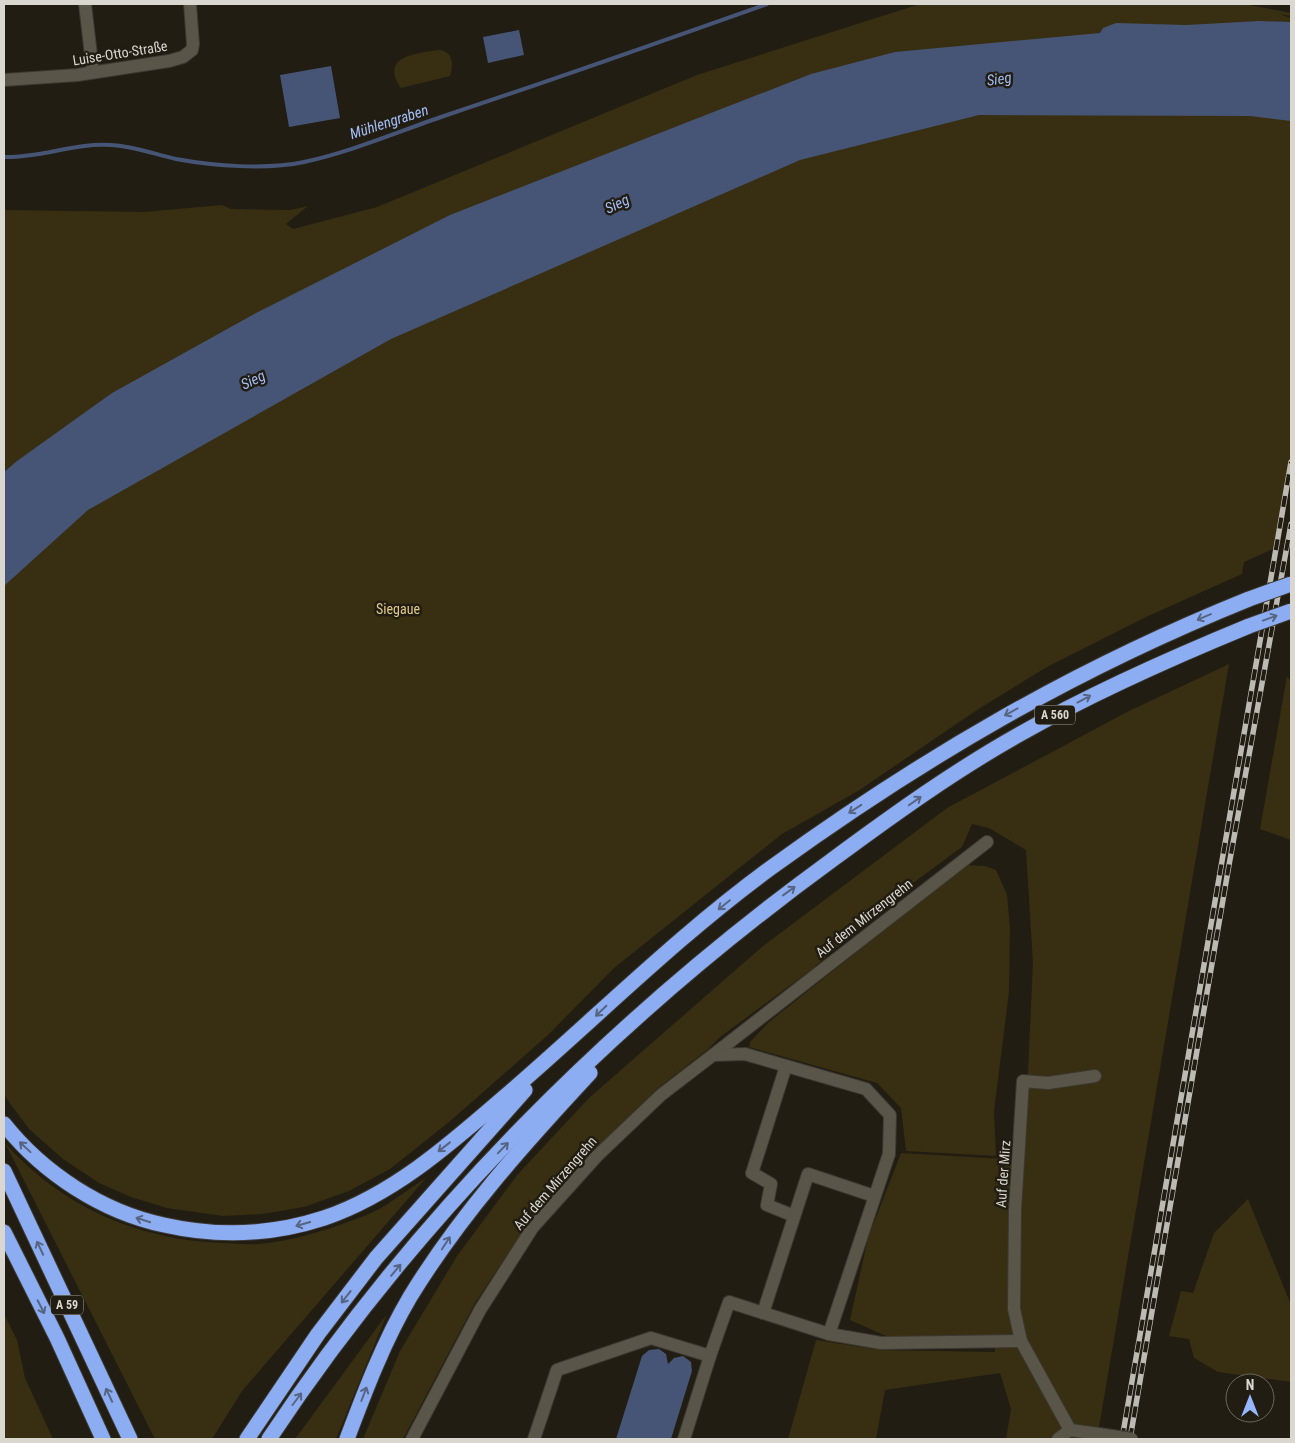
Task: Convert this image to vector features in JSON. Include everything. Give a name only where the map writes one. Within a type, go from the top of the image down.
[{"type":"highway","name":"A 560","points":[[562,1048],[624,989],[718,909],[824,829],[968,736],[1060,685],[1153,640],[1249,599],[1291,584]]},
{"type":"highway","name":"A 560","points":[[670,987],[771,904],[945,780],[1018,735],[1093,695],[1170,658],[1291,611]]},
{"type":"highway","points":[[270,1439],[292,1405],[377,1292],[468,1185],[566,1083],[670,987]]},
{"type":"highway","points":[[347,1439],[368,1385],[410,1298],[454,1230],[505,1167],[670,987]]},
{"type":"highway","points":[[4,1124],[30,1152],[70,1184],[128,1215],[180,1229],[208,1232],[267,1231],[296,1227],[328,1217],[358,1204],[387,1188],[474,1124],[562,1048]]},
{"type":"highway","points":[[247,1439],[318,1334],[376,1258],[562,1048]]},
{"type":"highway","name":"A 59","points":[[4,1171],[130,1439]]},
{"type":"highway","name":"A 59","points":[[4,1232],[57,1338],[103,1439]]},
{"type":"street","points":[[85,4],[93,72]]},
{"type":"street","name":"Luise-Otto-Straße","points":[[4,80],[93,72],[184,57],[192,50],[194,44],[190,4]]},
{"type":"street","name":"Auf dem Mirzengrehn","points":[[412,1439],[480,1310],[533,1227],[597,1156],[661,1095],[987,842]]},
{"type":"street","points":[[712,1055],[745,1054],[866,1089],[890,1115],[889,1154],[829,1334]]},
{"type":"street","points":[[786,1066],[752,1173],[771,1184],[767,1205],[794,1216]]},
{"type":"street","name":"Auf der Mirz","points":[[1070,1430],[1021,1341],[1014,1309],[1015,1210],[1023,1081],[1048,1083],[1094,1076]]},
{"type":"street","points":[[763,1313],[808,1174],[874,1196]]},
{"type":"street","points":[[684,1439],[729,1302],[829,1334],[881,1343],[1021,1341]]},
{"type":"street","points":[[534,1439],[557,1370],[651,1338],[710,1356]]},
{"type":"street","points":[[1058,1439],[1070,1430],[1132,1439]]},
{"type":"green space","name":"Siegaue","points":[[920,4],[1244,4],[1291,13],[1291,16],[1279,14],[1291,18],[1291,477],[1280,546],[1244,562],[1242,574],[1146,617],[1045,668],[977,710],[858,791],[782,834],[614,968],[548,1035],[449,1122],[390,1169],[349,1191],[304,1207],[263,1214],[223,1216],[167,1208],[131,1197],[99,1183],[63,1159],[29,1129],[4,1095],[4,210],[144,212],[222,205],[231,209],[291,210],[308,206],[286,224],[293,229],[377,207],[697,75]]},
{"type":"green space","points":[[440,50],[448,53],[450,56],[452,68],[450,76],[401,88],[395,77],[395,69],[398,63],[412,55]]},
{"type":"green space","points":[[1229,664],[1097,1439],[1006,1439],[1011,1409],[1000,1373],[885,1390],[876,1439],[788,1439],[816,1340],[881,1350],[995,1352],[995,1336],[886,1336],[850,1320],[868,1238],[901,1153],[1024,1160],[1033,963],[1026,850],[989,828],[972,824],[962,847],[894,897],[811,970],[720,1037],[707,1050],[657,1089],[597,1147],[529,1222],[475,1303],[403,1439],[363,1439],[400,1351],[457,1256],[518,1174],[590,1097],[763,946],[947,808],[1129,711]]},
{"type":"green space","points":[[1287,676],[1291,682],[1291,840],[1260,829]]},
{"type":"green space","points":[[966,865],[985,866],[996,870],[1007,895],[1010,928],[1009,992],[994,1111],[996,1156],[906,1151],[901,1108],[877,1083],[749,1047],[750,1042],[769,1022]]},
{"type":"green space","points":[[5,1143],[27,1166],[51,1185],[77,1202],[104,1216],[132,1227],[161,1235],[223,1243],[258,1244],[312,1234],[372,1213],[426,1178],[242,1391],[212,1439],[155,1439]]},
{"type":"green space","points":[[1248,1199],[1291,1305],[1291,1382],[1275,1380],[1275,1373],[1218,1372],[1194,1358],[1189,1339],[1169,1336],[1181,1291],[1193,1293],[1214,1233]]},
{"type":"green space","points":[[4,1314],[17,1340],[25,1378],[53,1439],[4,1439]]},
{"type":"green space","points":[[387,1314],[336,1439],[295,1439]]},
{"type":"water","name":"Sieg","points":[[1259,21],[1291,22],[1291,121],[1250,116],[979,115],[800,160],[391,339],[88,510],[4,586],[4,472],[17,461],[112,393],[256,313],[450,215],[811,74],[895,52],[1100,33],[1103,28],[1116,23],[1186,25]]},
{"type":"water","points":[[519,30],[524,55],[488,63],[483,37]]},
{"type":"water","points":[[331,66],[340,118],[289,127],[280,75]]},
{"type":"water","points":[[659,1349],[666,1354],[668,1364],[674,1358],[683,1356],[691,1362],[692,1371],[671,1439],[616,1439],[642,1356],[649,1350]]},
{"type":"waterway","name":"Mühlengraben","points":[[4,157],[17,157],[83,146],[110,145],[207,164],[274,166],[304,162],[357,147],[767,4]]},
{"type":"railway","points":[[1122,1439],[1291,462]]},
{"type":"railway","points":[[1130,1439],[1229,865],[1291,524]]}]
